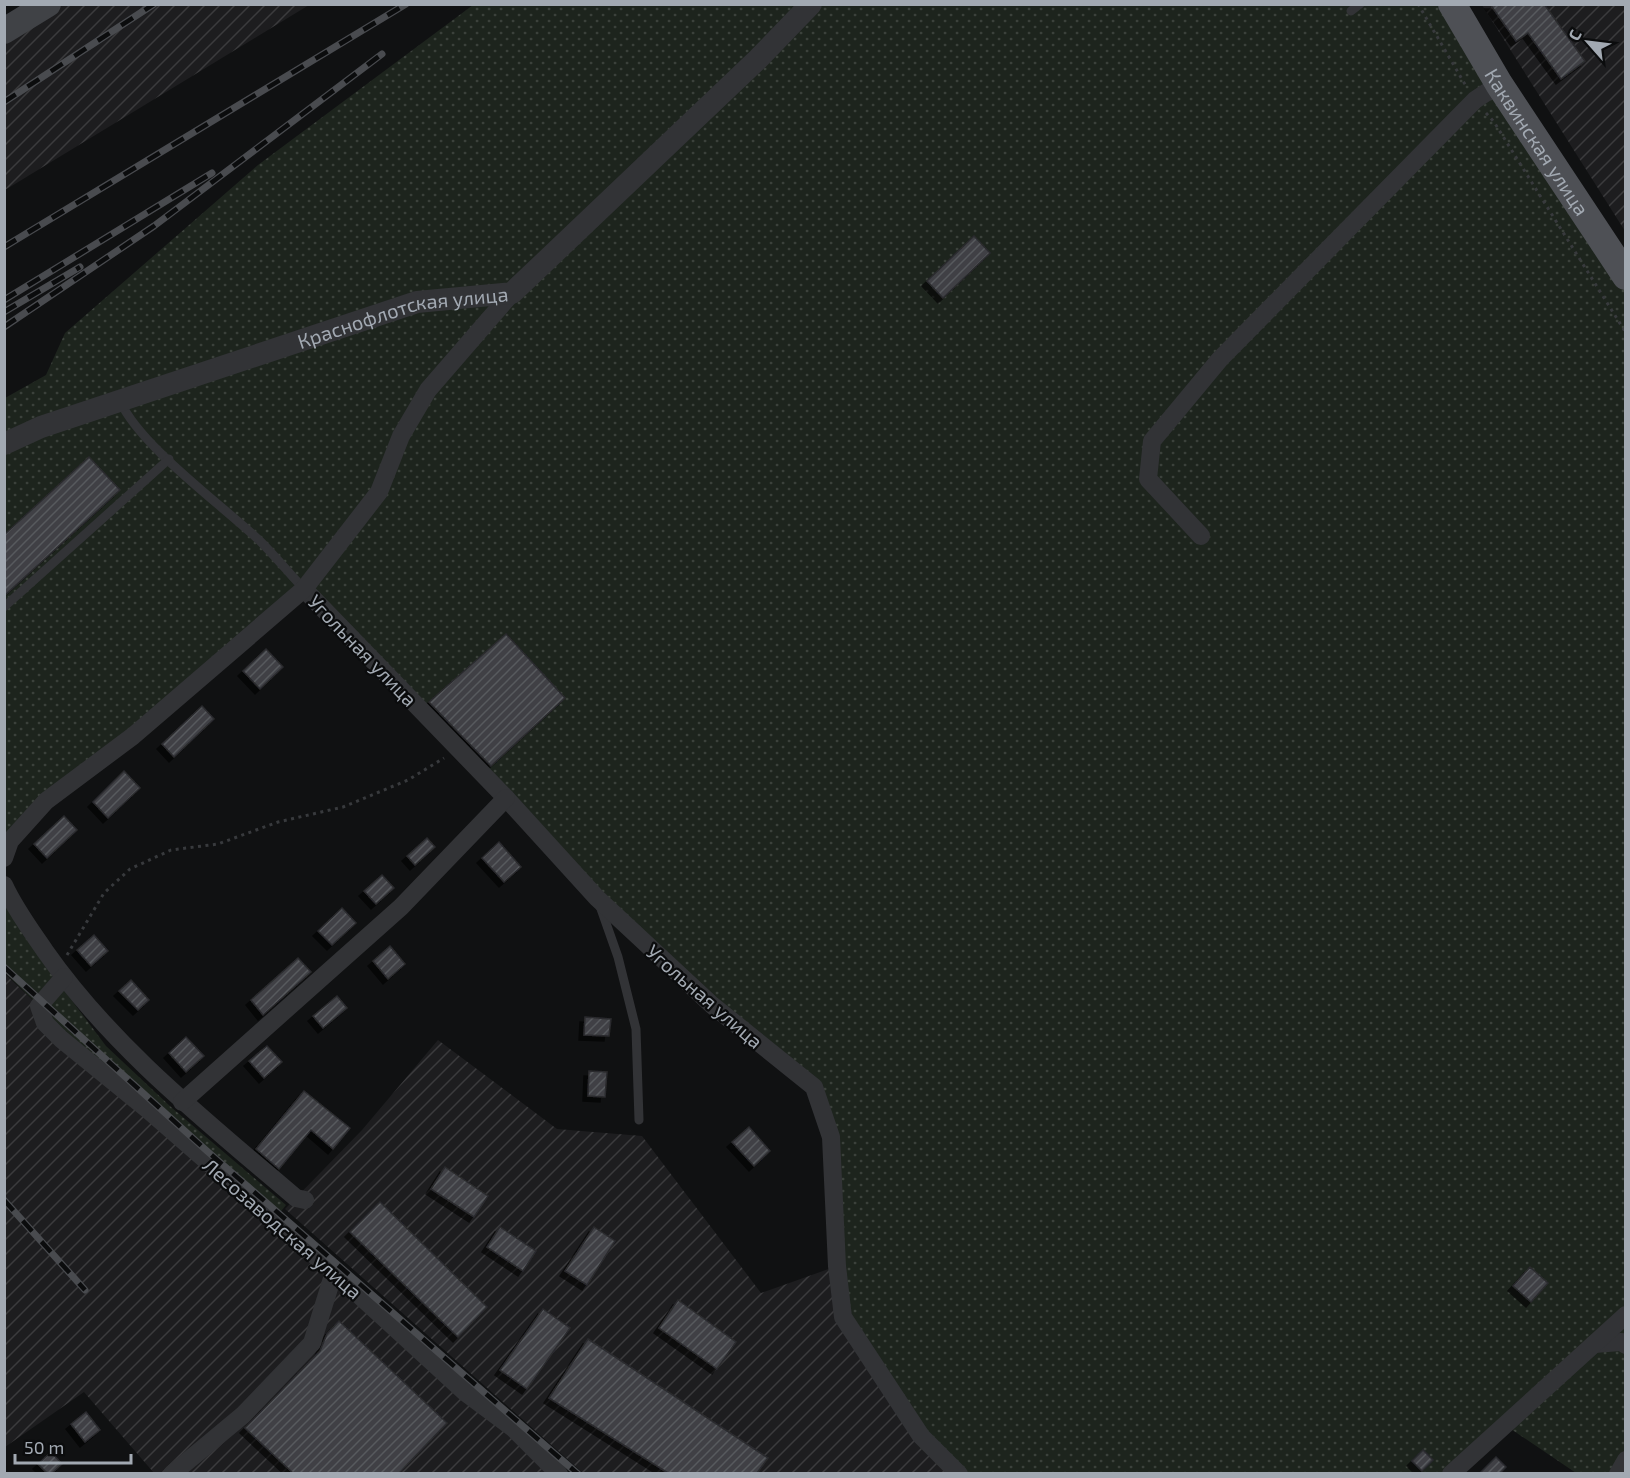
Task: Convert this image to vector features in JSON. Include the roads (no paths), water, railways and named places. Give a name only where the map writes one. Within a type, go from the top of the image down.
[{"type":"main road","points":[[4,31],[48,4]]},
{"type":"main road","name":"Каквинская улица","points":[[1452,4],[1499,84],[1626,276]]},
{"type":"street","name":"Краснофлотская улица","points":[[4,444],[41,427],[417,302],[512,293],[758,59],[811,4]]},
{"type":"street","points":[[1201,536],[1148,479],[1152,441],[1220,359],[1475,100],[1499,84]]},
{"type":"street","points":[[4,858],[10,841],[46,801],[133,736],[304,589],[379,492],[401,436],[428,390],[512,293]]},
{"type":"street","name":"Угольная улица","points":[[304,589],[506,798],[597,898],[712,1005],[814,1087],[831,1137],[837,1266],[843,1317],[921,1436],[959,1473]]},
{"type":"street","points":[[182,1102],[401,907],[506,798]]},
{"type":"street","points":[[4,885],[14,907],[64,977],[131,1053],[182,1102],[296,1198],[305,1200]]},
{"type":"street","name":"Лесозаводская улица","points":[[64,977],[39,1006],[45,1023],[334,1272],[466,1393],[513,1428],[560,1473]]},
{"type":"street","points":[[172,1473],[243,1415],[312,1343],[334,1272]]},
{"type":"street","points":[[1451,1473],[1626,1315]]},
{"type":"street","points":[[1594,1344],[1621,1342],[1626,1345]]},
{"type":"street","points":[[1618,1473],[1626,1460]]},
{"type":"lane","points":[[1351,11],[1360,4]]},
{"type":"lane","points":[[120,401],[127,417],[169,459],[261,543],[304,589]]},
{"type":"lane","points":[[4,607],[169,459]]},
{"type":"lane","points":[[597,898],[618,957],[636,1029],[639,1120]]},
{"type":"railway","points":[[4,102],[154,4]]},
{"type":"railway","points":[[4,247],[406,4]]},
{"type":"railway","points":[[4,327],[154,226],[382,54]]},
{"type":"railway","points":[[4,300],[212,173]]},
{"type":"railway","points":[[4,312],[80,267]]},
{"type":"railway","points":[[4,967],[207,1151],[578,1474]]},
{"type":"railway","points":[[4,1200],[85,1290]]}]
